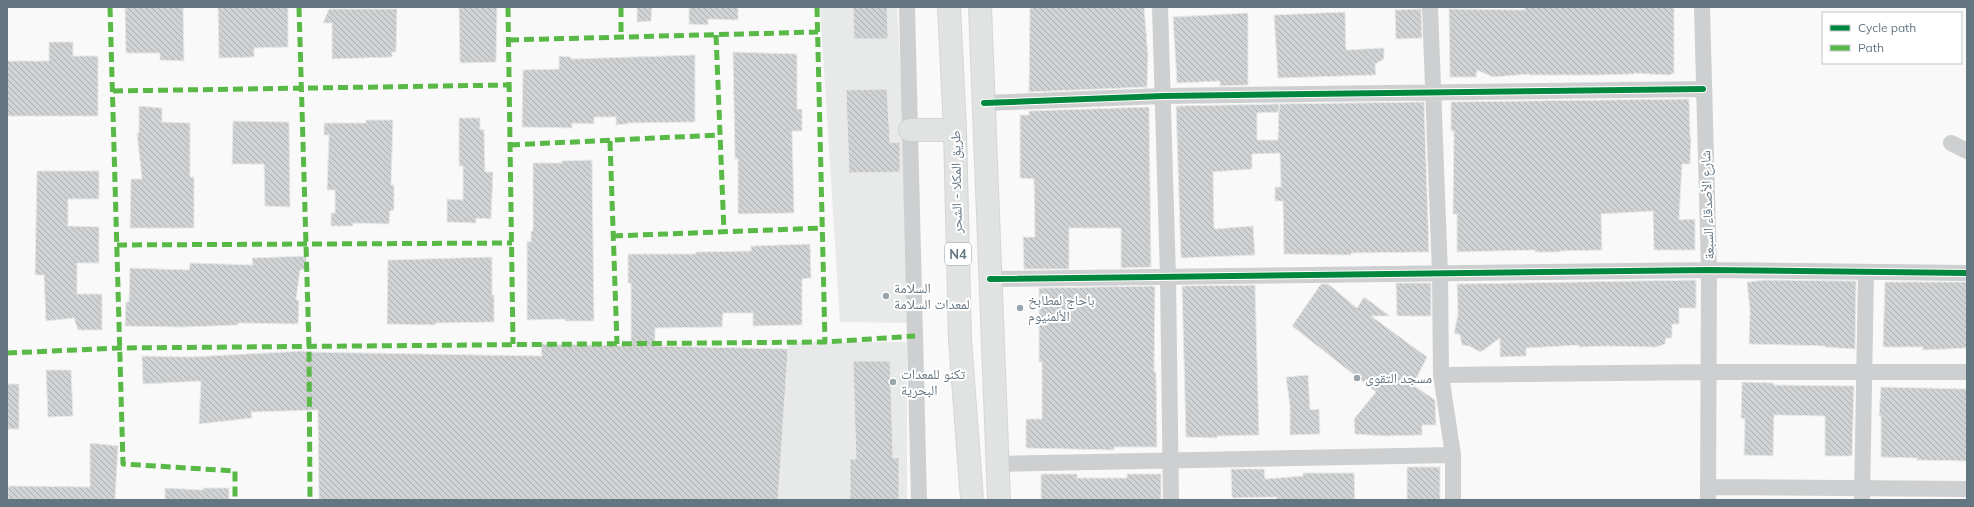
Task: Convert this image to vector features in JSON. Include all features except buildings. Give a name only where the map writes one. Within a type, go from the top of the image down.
[{"type":"highway","name":"طريق المكلا - الشحر","points":[[949,7],[955,130],[960,340],[972,500]]},
{"type":"highway","name":"N4","points":[[980,7],[998,500]]},
{"type":"highway","points":[[910,130],[955,130]]},
{"type":"highway","points":[[960,340],[992,338]]},
{"type":"street","points":[[907,7],[919,500]]},
{"type":"street","points":[[1160,7],[1168,277],[1170,500]]},
{"type":"street","points":[[1430,7],[1440,274],[1441,375],[1453,455],[1453,500]]},
{"type":"street","name":"شارع الأصدقاء السبعة","points":[[1702,7],[1709,270],[1710,372],[1708,494]]},
{"type":"street","points":[[984,103],[1163,96],[1704,89]]},
{"type":"street","points":[[1951,143],[1967,151]]},
{"type":"street","points":[[990,279],[1709,270],[1967,273]]},
{"type":"street","points":[[1861,494],[1866,272]]},
{"type":"street","points":[[1441,375],[1710,372],[1967,372]]},
{"type":"street","points":[[996,464],[1453,455]]},
{"type":"street","points":[[1708,494],[1861,494],[1967,489]]},
{"type":"shaded area","points":[[820,7],[897,7],[915,323],[840,322]]},
{"type":"shaded area","points":[[789,342],[907,342],[907,500],[778,500]]},
{"type":"marked path","points":[[110,7],[123,464],[235,471],[235,500]]},
{"type":"marked path","points":[[299,7],[309,346],[310,500]]},
{"type":"marked path","points":[[508,7],[513,344]]},
{"type":"marked path","points":[[621,7],[621,37]]},
{"type":"marked path","points":[[817,7],[825,342]]},
{"type":"marked path","points":[[509,40],[818,32]]},
{"type":"marked path","points":[[716,35],[724,232]]},
{"type":"marked path","points":[[113,91],[509,85]]},
{"type":"marked path","points":[[510,145],[719,135]]},
{"type":"marked path","points":[[610,141],[617,344]]},
{"type":"marked path","points":[[613,236],[823,228]]},
{"type":"marked path","points":[[117,245],[512,243]]},
{"type":"marked path","points":[[7,353],[119,348],[825,342],[915,336]]},
{"type":"cycle path","points":[[984,103],[1163,96],[1703,89]]},
{"type":"cycle path","points":[[990,279],[1709,270],[1967,273]]},
{"type":"place","name":"السلامة لمعدات السلامة","points":[[886,296]]},
{"type":"place","name":"باحاج لمطابخ الألمنيوم","points":[[1020,308]]},
{"type":"place","name":"مسجد التقوى","points":[[1357,378]]},
{"type":"place","name":"تكنو للمعدات البحرية","points":[[893,382]]}]
